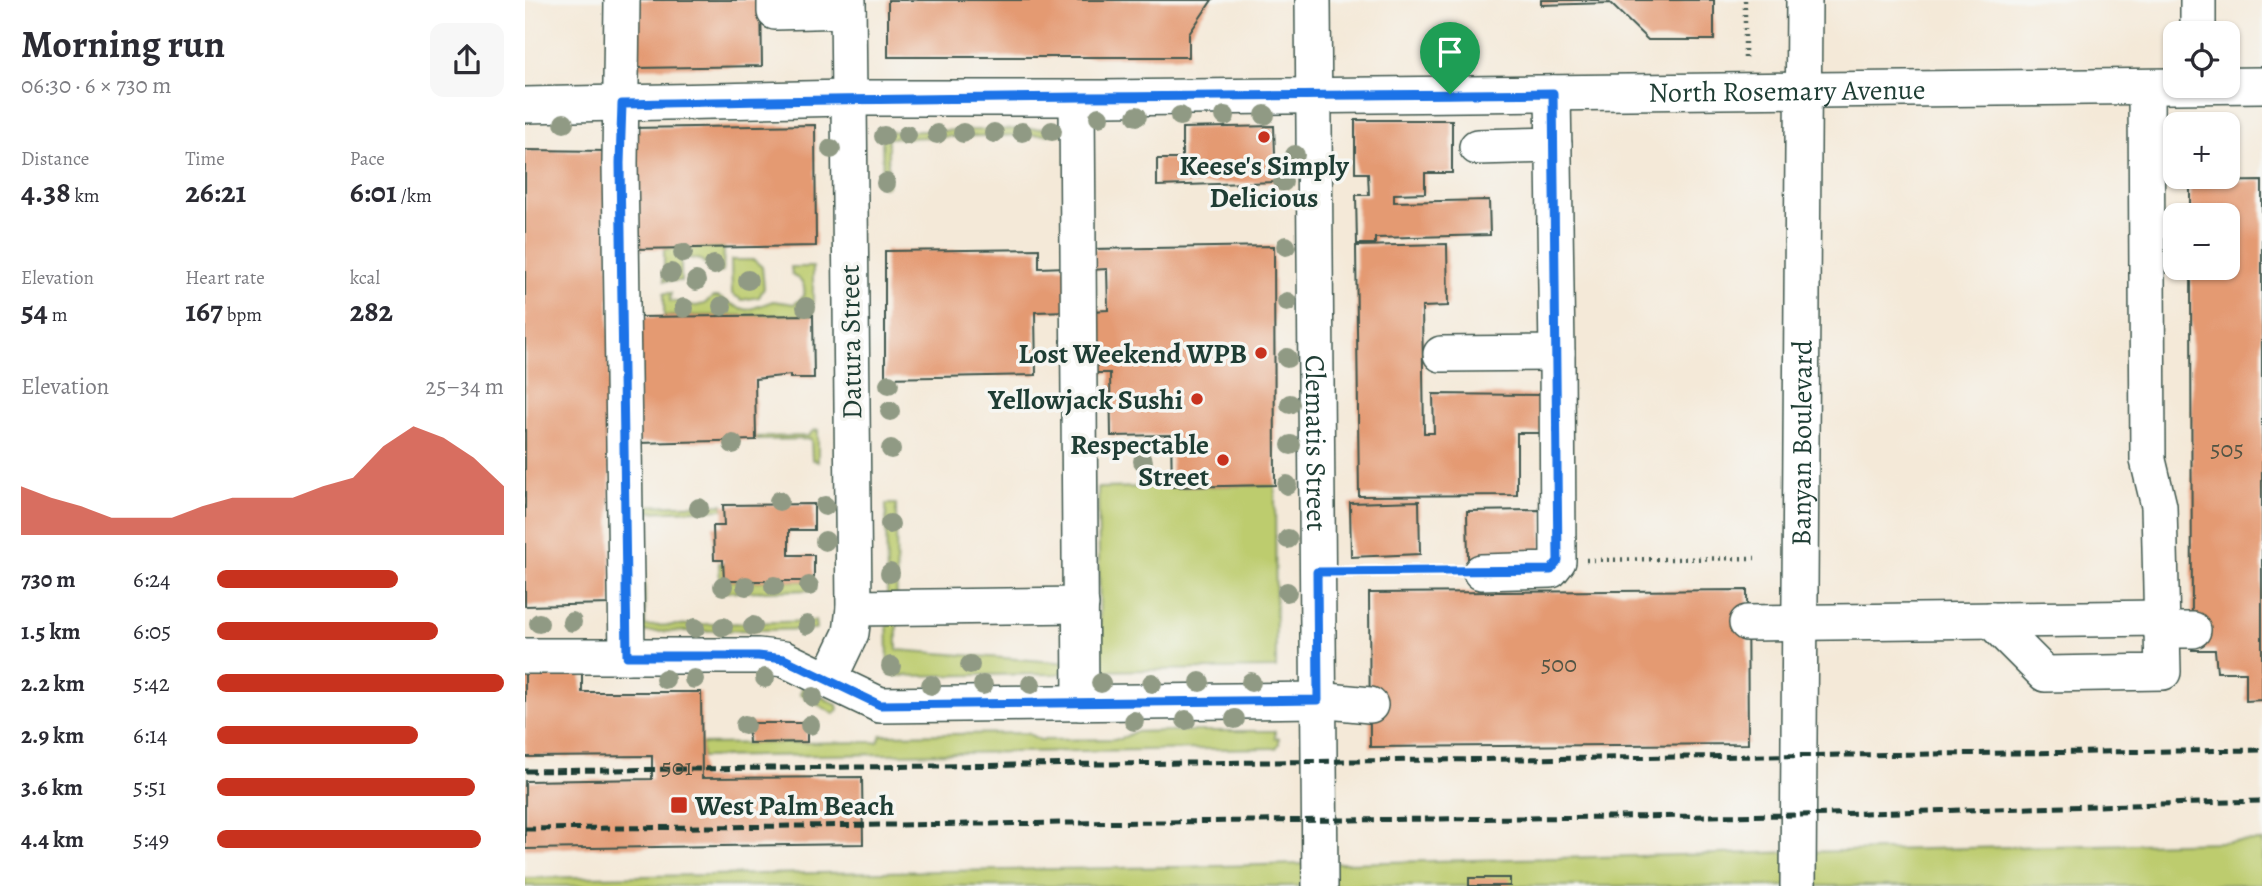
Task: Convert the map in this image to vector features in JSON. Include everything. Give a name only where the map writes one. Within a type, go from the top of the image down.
[{"type":"street","points":[[622,0],[620,163],[627,656]]},
{"type":"street","points":[[775,0],[775,12],[848,5]]},
{"type":"street","name":"Clematis Street","points":[[1313,0],[1320,886]]},
{"type":"street","name":"Banyan Boulevard","points":[[1798,886],[1804,0]]},
{"type":"street","points":[[2198,0],[2198,21]]},
{"type":"street","name":"Datura Street","points":[[829,679],[851,633],[854,608],[848,5]]},
{"type":"street","name":"North Rosemary Avenue","points":[[2240,85],[2262,85]]},
{"type":"street","points":[[1991,620],[2045,674],[2163,672],[2172,626],[2159,506],[2148,460],[2161,221],[2146,87]]},
{"type":"street","name":"North Rosemary Avenue","points":[[525,105],[848,98],[1077,99],[2163,87]]},
{"type":"street","points":[[1481,572],[1551,570],[1558,561],[1553,93]]},
{"type":"street","points":[[1077,99],[1081,703]]},
{"type":"street","points":[[1477,147],[1554,145]]},
{"type":"street","points":[[1440,354],[1557,353]]},
{"type":"street","points":[[854,608],[1081,605]]},
{"type":"street","points":[[1747,623],[1991,620],[2172,626]]},
{"type":"street","points":[[525,656],[758,656],[784,659],[880,705],[1318,700],[1370,705]]},
{"type":"path","points":[[1745,0],[1745,60]]},
{"type":"path","points":[[1558,561],[1755,558]]},
{"type":"path","points":[[1317,572],[1481,572]]},
{"type":"green space","points":[[1067,128],[1067,134],[888,138],[888,186],[883,187],[882,132]]},
{"type":"green space","points":[[724,247],[723,272],[714,274],[701,260],[685,257],[681,261],[681,281],[664,281],[664,249]]},
{"type":"green space","points":[[731,260],[754,260],[762,267],[764,288],[759,297],[742,300],[732,294]]},
{"type":"green space","points":[[791,267],[813,267],[813,315],[664,316],[664,293],[671,293],[670,301],[696,306],[713,297],[748,310],[773,301],[794,304],[804,296],[804,288],[802,282],[792,274]]},
{"type":"green space","points":[[818,430],[818,462],[812,459],[811,439],[756,440],[756,437],[808,436]]},
{"type":"green space","points":[[1275,485],[1276,668],[1089,671],[1089,638],[1100,637],[1098,488]]},
{"type":"green space","points":[[723,504],[723,509],[643,512],[645,626],[815,621],[816,629],[643,632],[634,506]]},
{"type":"green space","points":[[886,504],[896,504],[897,650],[1069,663],[1069,671],[1057,674],[896,676],[888,673]]},
{"type":"green space","points":[[719,563],[724,563],[725,581],[814,581],[815,590],[720,592]]},
{"type":"green space","points":[[803,687],[837,705],[838,709],[834,714],[800,694]]},
{"type":"green space","points":[[1275,731],[1279,744],[1276,748],[702,757],[701,744],[878,742],[881,735],[1027,733],[1040,740],[1121,739],[1134,732]]},
{"type":"green space","points":[[2262,841],[2262,884],[525,886],[525,878],[1179,867]]},
{"type":"building","points":[[636,0],[761,0],[762,66],[637,68]]},
{"type":"building","points":[[888,0],[1212,0],[1189,34],[1189,57],[888,57]]},
{"type":"building","points":[[1541,0],[1714,0],[1714,40],[1648,40],[1610,3],[1541,5]]},
{"type":"building","points":[[1355,120],[1452,120],[1452,173],[1425,173],[1425,193],[1394,194],[1394,202],[1489,200],[1490,235],[1375,238],[1375,244],[1357,244],[1356,195],[1369,195],[1368,173],[1355,173]]},
{"type":"building","points":[[815,125],[816,246],[633,249],[631,128]]},
{"type":"building","points":[[1274,126],[1276,182],[1157,186],[1157,159],[1182,159],[1182,128]]},
{"type":"building","points":[[525,150],[608,151],[611,604],[525,606]]},
{"type":"building","points":[[2240,181],[2262,181],[2262,700],[2246,701],[2246,672],[2217,672],[2215,650],[2192,650],[2191,280],[2240,280],[2240,203],[2190,203],[2190,189],[2240,189]]},
{"type":"building","points":[[1447,244],[1448,306],[1422,307],[1424,433],[1434,433],[1433,394],[1544,395],[1544,433],[1517,433],[1517,495],[1359,496],[1356,246]]},
{"type":"building","points":[[1274,246],[1275,485],[1172,487],[1171,435],[1111,436],[1110,373],[1092,373],[1091,311],[1108,310],[1107,269],[1090,270],[1090,249]]},
{"type":"building","points":[[1039,249],[1039,268],[1067,267],[1068,311],[1035,312],[1036,375],[885,378],[885,251]]},
{"type":"building","points":[[813,315],[814,378],[790,378],[790,375],[755,379],[756,440],[638,443],[637,317]]},
{"type":"building","points":[[1419,501],[1420,554],[1351,557],[1350,503]]},
{"type":"building","points":[[814,504],[814,530],[789,530],[789,555],[814,555],[814,581],[724,581],[723,560],[714,560],[713,526],[724,526],[723,505]]},
{"type":"building","points":[[1542,510],[1542,558],[1468,559],[1467,511]]},
{"type":"building","points":[[1747,590],[1748,744],[1370,747],[1369,593]]},
{"type":"building","points":[[525,668],[582,668],[582,692],[701,692],[702,778],[862,777],[863,844],[525,849],[525,781],[652,779],[652,756],[525,757]]},
{"type":"building","points":[[748,723],[807,723],[807,742],[749,743]]},
{"type":"building","points":[[1469,878],[1510,878],[1510,886],[1469,886]]},
{"type":"railway","points":[[525,771],[2262,750]]},
{"type":"railway","points":[[525,829],[1798,815],[2262,801]]},
{"type":"place","name":"Keese's Simply Delicious","points":[[1264,137]]},
{"type":"place","name":"Lost Weekend WPB","points":[[1261,353]]},
{"type":"place","name":"Yellowjack Sushi","points":[[1197,399]]},
{"type":"place","name":"Respectable Street","points":[[1223,460]]},
{"type":"place","name":"West Palm Beach","points":[[679,805]]},
{"type":"route","points":[[1553,93],[1558,561],[1551,570],[1317,572],[1318,700],[880,705],[784,659],[758,656],[627,656],[620,163],[622,104],[848,98],[1102,99],[1450,94],[1553,93]]}]
